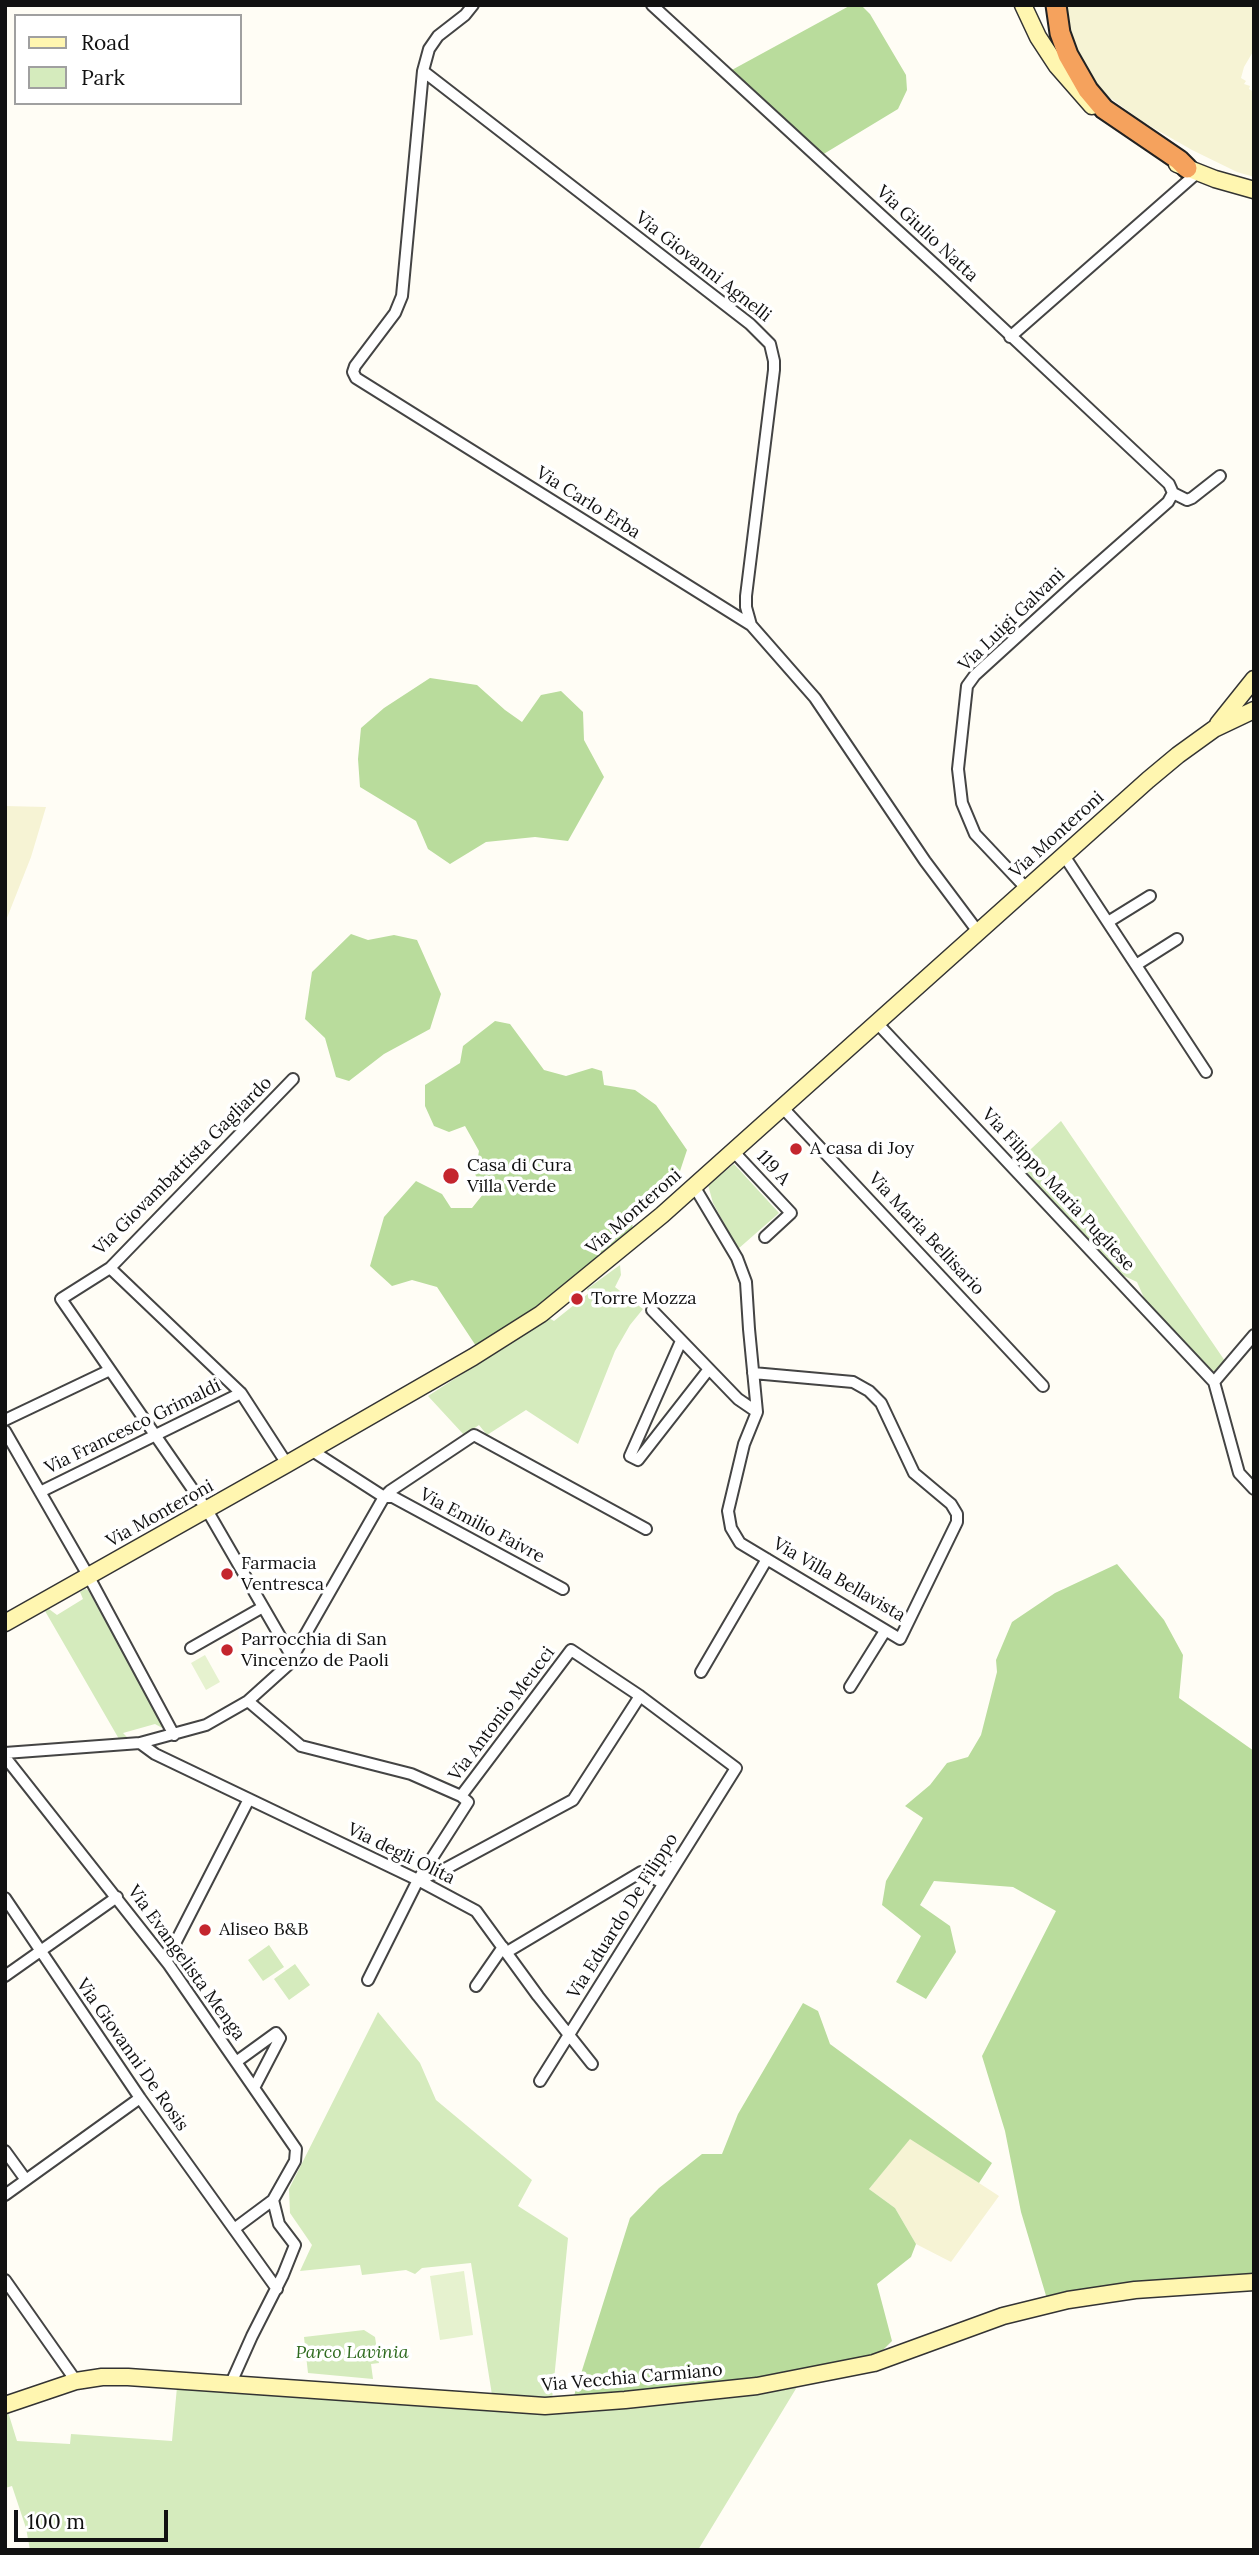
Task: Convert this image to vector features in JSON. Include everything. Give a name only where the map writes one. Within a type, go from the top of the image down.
[{"type":"highway","points":[[1056,5],[1060,33],[1068,55],[1088,90],[1104,108],[1192,171]]},
{"type":"main road","points":[[1023,5],[1038,37],[1057,66],[1098,112],[1143,147],[1192,171],[1254,190]]},
{"type":"main road","name":"Via Monteroni","points":[[1214,729],[1254,679]]},
{"type":"main road","name":"Via Monteroni","points":[[5,1623],[473,1357],[541,1314],[603,1265],[694,1186],[1168,763],[1214,729],[1254,710]]},
{"type":"main road","name":"Via Vecchia Carmiano","points":[[5,2406],[76,2381],[128,2376],[545,2406],[796,2380],[874,2363],[1003,2316],[1068,2300],[1135,2290],[1254,2282]]},
{"type":"street","points":[[423,71],[429,49],[438,36],[465,15],[473,5]]},
{"type":"street","name":"Via Giulio Natta","points":[[652,5],[936,265],[1169,484],[1172,493]]},
{"type":"street","name":"Via Carlo Erba","points":[[423,71],[402,296],[395,313],[355,366],[353,372],[356,378],[751,625],[806,687],[925,861],[979,933]]},
{"type":"street","name":"Via Giovanni Agnelli","points":[[423,71],[750,324],[770,344],[775,361],[747,587],[746,607],[751,625]]},
{"type":"street","points":[[1010,337],[1192,171]]},
{"type":"street","points":[[1172,493],[1187,500],[1220,476]]},
{"type":"street","name":"Via Luigi Galvani","points":[[1026,888],[975,834],[962,803],[958,769],[967,686],[975,675],[1168,502],[1172,493]]},
{"type":"street","points":[[1063,854],[1206,1072]]},
{"type":"street","points":[[1108,922],[1150,895]]},
{"type":"street","points":[[1136,965],[1177,939]]},
{"type":"street","name":"Via Filippo Maria Pugliese","points":[[877,1023],[1214,1382]]},
{"type":"street","name":"Via Giovambattista Gagliardo","points":[[110,1370],[61,1299],[110,1268],[293,1079]]},
{"type":"street","name":"Via Maria Bellisario","points":[[782,1107],[1043,1386]]},
{"type":"street","name":"119 A","points":[[733,1151],[791,1213],[765,1237]]},
{"type":"street","name":"Via Villa Bellavista","points":[[694,1186],[737,1258],[746,1282],[753,1373],[757,1412],[744,1444],[728,1511],[731,1528],[740,1543],[900,1639],[957,1522],[957,1514],[951,1504],[914,1473],[881,1403],[869,1391],[853,1382],[753,1373]]},
{"type":"street","points":[[110,1268],[241,1393],[287,1464]]},
{"type":"street","points":[[652,1310],[737,1399],[757,1412]]},
{"type":"street","points":[[1254,1335],[1214,1382],[1238,1474],[1254,1489]]},
{"type":"street","points":[[681,1341],[630,1456],[639,1460],[709,1369]]},
{"type":"street","points":[[5,1420],[110,1370],[207,1510],[292,1657]]},
{"type":"street","name":"Via Francesco Grimaldi","points":[[40,1492],[241,1393]]},
{"type":"street","points":[[5,1431],[89,1577],[174,1734]]},
{"type":"street","points":[[5,1755],[140,1743],[206,1725],[248,1701],[288,1664],[384,1497],[474,1435],[646,1529]]},
{"type":"street","name":"Via Emilio Faivre","points":[[311,1450],[384,1497],[393,1497],[563,1589]]},
{"type":"street","points":[[701,1672],[767,1559]]},
{"type":"street","points":[[191,1648],[263,1607]]},
{"type":"street","points":[[850,1687],[885,1630]]},
{"type":"street","name":"Via Antonio Meucci","points":[[368,1980],[418,1880],[468,1802],[461,1796],[571,1650],[640,1696]]},
{"type":"street","points":[[418,1880],[444,1869],[573,1800],[640,1696]]},
{"type":"street","name":"Via Eduardo De Filippo","points":[[540,2081],[736,1768],[640,1696]]},
{"type":"street","points":[[248,1701],[301,1746],[411,1774],[461,1796]]},
{"type":"street","name":"Via degli Olita","points":[[140,1743],[155,1755],[418,1880],[476,1911],[592,2064]]},
{"type":"street","name":"Via Evangelista Menga","points":[[5,1755],[166,1961],[296,2149],[295,2161],[273,2200]]},
{"type":"street","points":[[166,1961],[249,1799]]},
{"type":"street","points":[[476,1986],[505,1949],[641,1872],[663,1883]]},
{"type":"street","points":[[5,1976],[117,1897]]},
{"type":"street","name":"Via Giovanni De Rosis","points":[[5,1898],[140,2098],[276,2289]]},
{"type":"street","points":[[236,2062],[276,2033],[280,2038],[254,2088]]},
{"type":"street","points":[[5,2195],[140,2098]]},
{"type":"street","points":[[5,2151],[26,2180]]},
{"type":"street","points":[[230,2383],[295,2245],[279,2224],[273,2200],[234,2229]]},
{"type":"street","points":[[5,2280],[76,2381]]},
{"type":"shaded area","points":[[1067,5],[1254,5],[1254,50],[1241,78],[1254,92],[1254,177],[1237,172],[1192,150],[1143,122],[1109,97],[1087,73],[1071,40]]},
{"type":"shaded area","points":[[5,806],[46,807],[31,857],[5,923]]},
{"type":"shaded area","points":[[910,2138],[999,2196],[951,2262],[916,2244],[895,2208],[869,2189]]},
{"type":"green space","points":[[851,5],[861,5],[870,14],[906,75],[907,90],[898,109],[822,155],[730,71]]},
{"type":"green space","points":[[430,678],[477,685],[522,722],[541,695],[561,691],[583,712],[584,740],[604,777],[568,841],[535,837],[486,842],[450,864],[428,849],[416,821],[360,787],[358,759],[361,728],[384,708]]},
{"type":"green space","points":[[351,934],[368,940],[394,935],[417,940],[441,994],[430,1029],[384,1054],[349,1081],[336,1077],[325,1038],[305,1019],[312,972]]},
{"type":"green space","points":[[495,1021],[510,1024],[544,1070],[566,1076],[592,1068],[602,1071],[604,1085],[635,1090],[656,1105],[687,1150],[679,1174],[659,1193],[636,1206],[632,1229],[527,1315],[476,1346],[437,1287],[412,1280],[392,1286],[370,1266],[384,1217],[416,1181],[442,1194],[451,1208],[472,1208],[484,1193],[475,1174],[479,1151],[465,1126],[449,1132],[434,1126],[425,1106],[425,1085],[460,1063],[463,1046]]},
{"type":"green space","points":[[1061,1121],[1225,1361],[1216,1372],[1208,1370],[1145,1300],[1137,1282],[1122,1275],[1017,1162]]},
{"type":"green space","points":[[734,1164],[779,1213],[738,1249],[713,1203],[708,1185]]},
{"type":"green space","points":[[620,1265],[621,1275],[615,1287],[643,1309],[615,1351],[578,1444],[526,1410],[487,1435],[479,1425],[464,1435],[428,1396],[549,1318],[554,1321],[589,1293],[587,1289]]},
{"type":"green space","points":[[1117,1564],[1164,1620],[1183,1655],[1179,1698],[1254,1751],[1254,2279],[1047,2299],[1021,2212],[1005,2131],[982,2056],[1056,1911],[1013,1887],[934,1881],[920,1905],[950,1926],[956,1952],[926,1999],[896,1982],[921,1936],[882,1905],[886,1881],[923,1818],[905,1806],[930,1785],[947,1763],[968,1757],[981,1735],[997,1672],[996,1660],[1012,1622],[1055,1593]]},
{"type":"green space","points":[[88,1590],[166,1730],[155,1724],[123,1733],[128,1738],[119,1739],[45,1611],[49,1609],[57,1615],[83,1599],[80,1592]]},
{"type":"green space","points":[[205,1655],[220,1682],[206,1690],[191,1663]]},
{"type":"green space","points":[[269,1945],[284,1967],[263,1981],[248,1960]]},
{"type":"green space","points":[[295,1964],[310,1985],[289,2000],[274,1979]]},
{"type":"green space","points":[[803,2003],[818,2011],[830,2044],[992,2163],[979,2183],[910,2139],[869,2189],[895,2208],[916,2244],[911,2257],[877,2284],[892,2341],[873,2360],[796,2377],[573,2399],[630,2218],[659,2188],[702,2154],[722,2154],[738,2114]]},
{"type":"green space","points":[[378,2012],[420,2063],[436,2100],[532,2180],[518,2206],[568,2238],[552,2400],[492,2395],[471,2263],[422,2268],[415,2274],[406,2270],[362,2275],[360,2265],[300,2271],[312,2245],[290,2213],[289,2189]]},
{"type":"green space","points":[[464,2271],[473,2335],[440,2340],[430,2276]]},
{"type":"green space","name":"Parco Lavinia","points":[[364,2330],[375,2337],[379,2363],[371,2364],[373,2379],[308,2373],[304,2337]]},
{"type":"green space","points":[[177,2387],[620,2406],[797,2387],[698,2550],[30,2550],[26,2528],[12,2486],[5,2488],[5,2413],[8,2412],[17,2441],[70,2444],[71,2434],[172,2441]]},
{"type":"place","name":"A casa di Joy","points":[[796,1149]]},
{"type":"place","name":"Casa di Cura Villa Verde","points":[[451,1176]]},
{"type":"place","name":"Torre Mozza","points":[[577,1299]]},
{"type":"place","name":"Farmacia Ventresca","points":[[227,1574]]},
{"type":"place","name":"Parrocchia di San Vincenzo de Paoli","points":[[227,1650]]},
{"type":"place","name":"Aliseo B&B","points":[[205,1930]]}]
